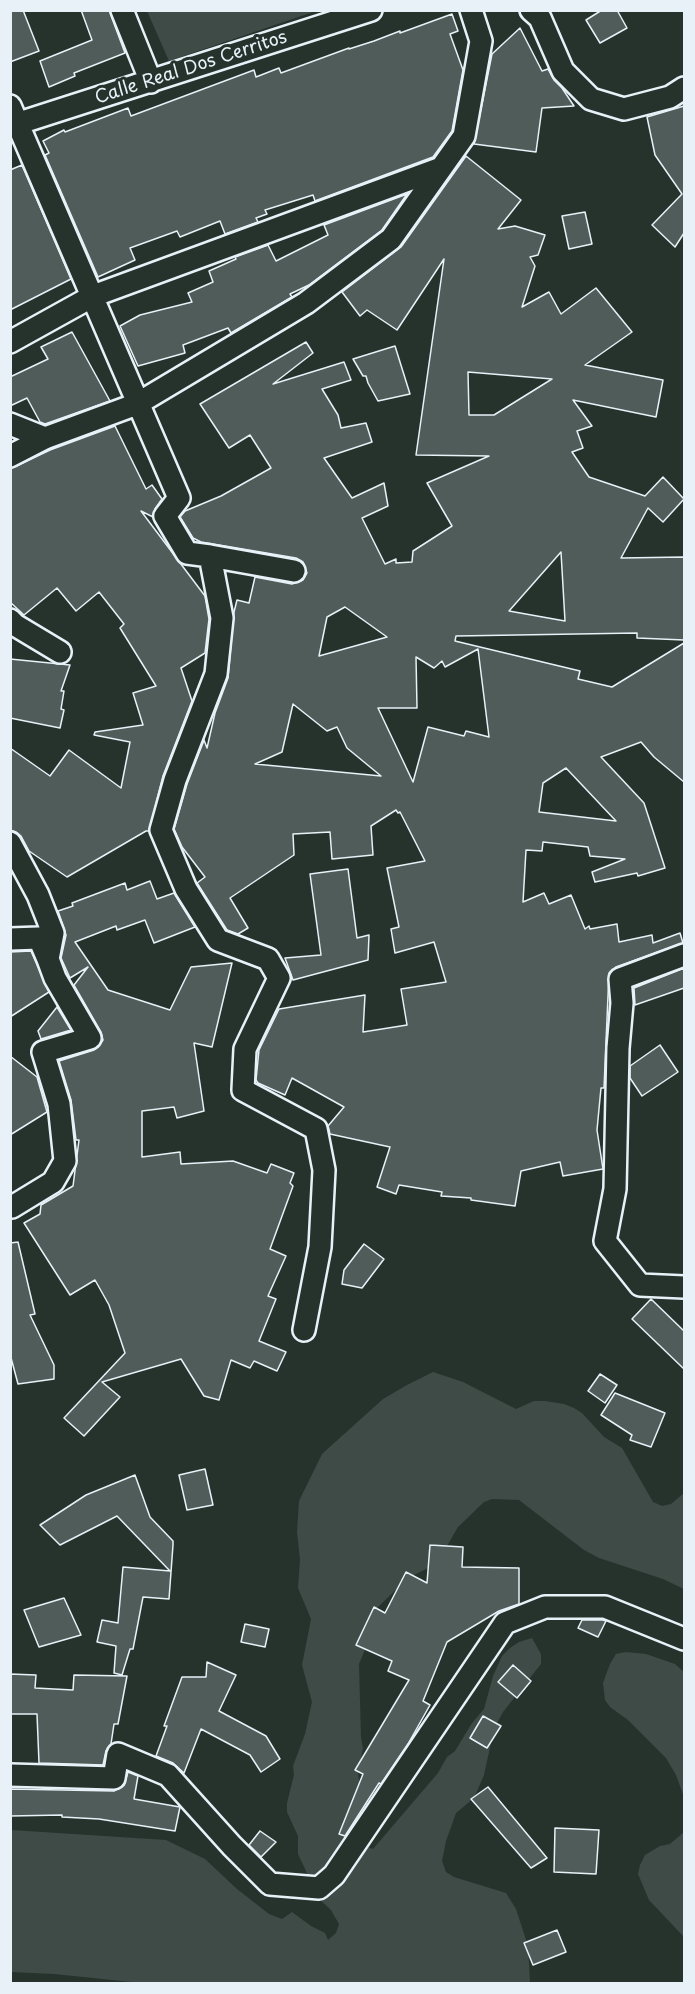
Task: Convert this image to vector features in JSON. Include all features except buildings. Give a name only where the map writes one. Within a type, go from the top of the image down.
[{"type":"street","points":[[122,10],[151,82]]},
{"type":"street","name":"Calle Real Dos Cerritos","points":[[13,118],[151,82],[371,10]]},
{"type":"street","points":[[10,456],[45,438],[137,404],[306,303],[391,239],[464,136],[481,41],[471,10]]},
{"type":"street","points":[[531,10],[540,18],[563,71],[591,99],[624,109],[670,97],[684,88]]},
{"type":"street","points":[[13,118],[93,296],[137,404],[179,498],[165,516],[187,553],[294,571]]},
{"type":"street","points":[[10,342],[93,296],[441,168]]},
{"type":"street","points":[[10,424],[45,438]]},
{"type":"street","points":[[210,556],[222,618],[216,674],[175,780],[162,830],[186,889],[218,940],[268,959],[279,978],[245,1049],[243,1090],[316,1129],[324,1170],[320,1247],[304,1330]]},
{"type":"street","points":[[10,620],[60,652]]},
{"type":"street","points":[[10,843],[38,895],[53,933],[48,959]]},
{"type":"street","points":[[10,939],[39,938],[55,978],[90,1038],[43,1052],[59,1104],[66,1161],[53,1182],[12,1207]]},
{"type":"street","points":[[684,955],[620,979],[622,1004],[618,1048],[615,1189],[605,1241],[640,1285],[684,1287]]},
{"type":"street","points":[[10,1775],[114,1778],[118,1754],[168,1775],[270,1884],[319,1888],[334,1875],[505,1623],[545,1607],[605,1607],[684,1639]]},
{"type":"shaded area","points":[[147,11],[316,11],[169,61]]},
{"type":"shaded area","points":[[433,1372],[463,1382],[516,1409],[534,1401],[564,1404],[574,1408],[582,1413],[604,1437],[622,1448],[653,1502],[662,1506],[671,1504],[684,1493],[684,1589],[663,1579],[599,1558],[584,1550],[519,1500],[492,1499],[484,1502],[458,1527],[443,1553],[430,1567],[408,1578],[378,1607],[373,1618],[359,1664],[363,1748],[358,1773],[362,1801],[361,1830],[365,1846],[373,1849],[438,1773],[447,1757],[455,1751],[472,1723],[484,1709],[493,1676],[502,1656],[519,1642],[532,1638],[541,1654],[541,1664],[503,1712],[494,1729],[484,1775],[474,1798],[456,1813],[442,1861],[446,1872],[454,1877],[506,1893],[516,1909],[528,1946],[530,1983],[151,1984],[11,1972],[11,1830],[166,1840],[205,1859],[237,1889],[269,1914],[282,1919],[292,1912],[325,1933],[328,1940],[336,1933],[339,1924],[331,1910],[319,1899],[298,1854],[298,1836],[287,1812],[294,1775],[293,1766],[305,1734],[312,1702],[302,1665],[311,1619],[298,1588],[299,1501],[322,1454],[383,1399]]},
{"type":"shaded area","points":[[626,1652],[646,1654],[675,1664],[684,1672],[684,1797],[676,1775],[666,1758],[605,1700],[603,1683],[610,1664],[616,1654]]},
{"type":"shaded area","points":[[684,1832],[684,1937],[649,1900],[638,1874],[645,1855],[660,1846],[670,1844]]}]
